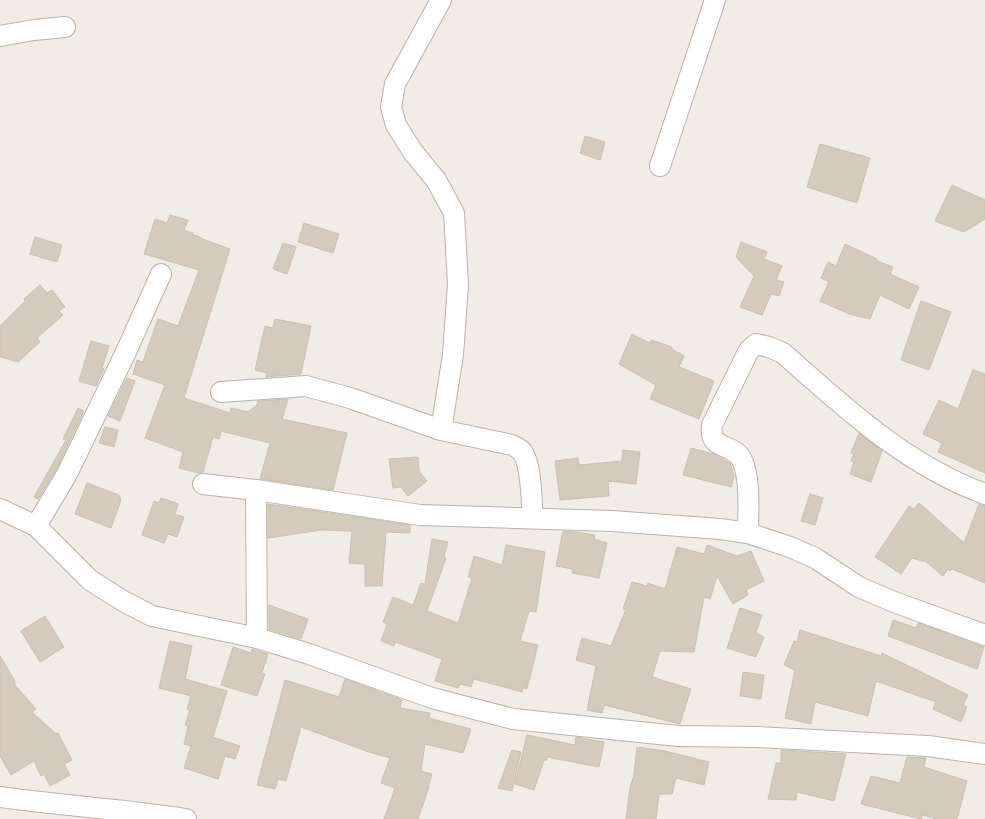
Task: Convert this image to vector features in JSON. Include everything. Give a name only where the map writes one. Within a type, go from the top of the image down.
[{"type":"street","points":[[441,0],[395,84],[391,107],[396,125],[413,152],[436,180],[454,213],[458,284],[453,355],[441,430]]},
{"type":"street","points":[[660,166],[715,0]]},
{"type":"street","points":[[0,36],[64,27]]},
{"type":"street","points":[[36,526],[67,474],[161,274]]},
{"type":"street","points":[[748,533],[748,494],[742,458],[714,440],[711,434],[712,425],[749,350],[756,344],[783,353],[853,416],[906,454],[968,488],[985,494]]},
{"type":"street","points":[[221,392],[306,386],[350,398],[441,430],[512,445],[520,449],[525,456],[533,518]]},
{"type":"street","points":[[203,484],[256,490],[420,515],[533,518],[684,526],[748,533],[790,547],[815,558],[859,587],[985,636]]},
{"type":"street","points":[[256,490],[257,638]]},
{"type":"street","points":[[0,509],[36,526],[90,580],[123,601],[152,616],[257,638],[309,654],[432,698],[513,719],[678,736],[767,738],[928,746],[985,754]]},
{"type":"street","points":[[0,797],[186,819]]},
{"type":"building","points":[[585,136],[605,142],[600,160],[580,153]]},
{"type":"building","points":[[820,144],[870,158],[857,203],[807,187]]},
{"type":"building","points":[[952,185],[985,200],[985,219],[964,232],[935,221]]},
{"type":"building","points":[[170,215],[188,220],[184,230],[230,249],[184,398],[230,413],[231,408],[248,412],[257,405],[258,401],[288,399],[282,419],[347,433],[333,490],[260,479],[270,443],[221,431],[219,439],[213,437],[203,472],[198,473],[179,468],[183,452],[145,438],[165,385],[133,374],[137,360],[143,362],[158,319],[178,326],[199,270],[144,254],[155,219],[167,223]]},
{"type":"building","points":[[304,223],[339,234],[333,253],[298,242]]},
{"type":"building","points":[[35,237],[62,245],[57,262],[30,254]]},
{"type":"building","points":[[741,242],[767,252],[764,259],[782,266],[776,280],[784,282],[779,296],[771,294],[762,315],[740,307],[754,276],[736,257]]},
{"type":"building","points":[[283,243],[296,247],[287,274],[273,269]]},
{"type":"building","points":[[845,244],[877,259],[877,261],[893,267],[890,274],[919,287],[909,309],[880,295],[870,319],[849,314],[820,301],[829,282],[821,278],[828,262],[836,266]]},
{"type":"building","points":[[40,285],[47,293],[52,290],[65,307],[59,311],[63,315],[37,338],[40,342],[18,362],[0,357],[0,326],[25,301],[24,299]]},
{"type":"building","points":[[921,301],[951,312],[929,370],[901,360]]},
{"type":"building","points":[[275,319],[311,326],[301,374],[266,377],[267,373],[255,370],[265,326],[273,328]]},
{"type":"building","points":[[632,334],[650,343],[651,340],[672,347],[672,349],[684,356],[679,367],[714,381],[699,419],[650,399],[656,385],[619,364]]},
{"type":"building","points":[[91,341],[109,346],[102,368],[104,369],[96,386],[79,381]]},
{"type":"building","points":[[973,370],[985,374],[985,473],[938,452],[942,443],[923,434],[939,400],[958,409]]},
{"type":"building","points":[[127,378],[135,381],[120,421],[108,416]]},
{"type":"building","points":[[78,408],[84,411],[57,468],[38,499],[34,497],[66,440],[63,439]]},
{"type":"building","points":[[105,427],[118,430],[114,447],[99,443]]},
{"type":"building","points":[[859,433],[882,451],[871,482],[850,474],[854,462],[851,461],[854,454],[851,453]]},
{"type":"building","points":[[691,448],[713,454],[730,463],[734,476],[731,487],[683,475]]},
{"type":"building","points":[[623,450],[640,452],[636,484],[608,481],[609,496],[560,500],[555,461],[578,458],[579,465],[622,461]]},
{"type":"building","points":[[418,457],[419,471],[427,481],[408,496],[401,487],[393,488],[389,459]]},
{"type":"building","points":[[87,483],[119,495],[121,500],[111,528],[75,514]]},
{"type":"building","points":[[810,494],[823,498],[815,525],[801,521]]},
{"type":"building","points":[[161,498],[178,504],[175,514],[184,517],[177,537],[168,534],[164,543],[142,535],[154,501],[159,503]]},
{"type":"building","points":[[919,503],[964,543],[979,504],[985,506],[985,583],[952,569],[950,571],[948,569],[943,576],[926,562],[912,558],[901,574],[875,557],[909,506],[914,509]]},
{"type":"building","points":[[268,504],[410,525],[410,533],[386,532],[382,586],[365,586],[365,564],[349,563],[352,531],[321,530],[268,538]]},
{"type":"building","points":[[563,531],[595,535],[594,539],[607,543],[599,578],[572,573],[573,569],[556,566]]},
{"type":"building","points":[[432,539],[448,542],[444,557],[446,558],[427,611],[458,623],[472,578],[468,577],[474,556],[502,565],[506,545],[545,552],[536,612],[529,611],[520,641],[538,645],[527,689],[523,688],[522,692],[474,679],[471,687],[460,684],[458,688],[435,681],[442,659],[395,642],[394,646],[381,641],[387,624],[383,622],[393,597],[413,605],[421,583],[425,584]]},
{"type":"building","points":[[707,545],[737,556],[751,551],[764,581],[746,590],[748,595],[733,604],[717,576],[710,599],[704,597],[694,652],[660,651],[652,677],[691,689],[680,724],[604,705],[602,713],[587,710],[596,666],[576,660],[582,638],[611,646],[626,609],[623,609],[632,582],[647,586],[648,583],[665,589],[677,547],[704,554]]},
{"type":"building","points":[[269,605],[308,619],[301,639],[269,629]]},
{"type":"building","points":[[740,608],[762,615],[756,633],[764,637],[756,657],[727,648]]},
{"type":"building","points":[[45,616],[64,647],[40,662],[21,631]]},
{"type":"building","points":[[893,620],[916,628],[918,623],[984,647],[977,669],[888,636]]},
{"type":"building","points":[[800,630],[881,656],[882,653],[968,695],[963,705],[967,707],[961,722],[933,709],[936,702],[876,681],[868,716],[815,702],[811,724],[785,718],[795,670],[784,665],[794,641],[797,642]]},
{"type":"building","points":[[170,641],[192,646],[185,679],[227,691],[213,737],[240,746],[235,759],[225,756],[218,779],[184,768],[191,746],[184,744],[188,726],[185,725],[190,710],[187,709],[191,696],[159,688]]},
{"type":"building","points":[[233,647],[251,653],[252,649],[268,654],[262,673],[265,674],[257,696],[221,685]]},
{"type":"building","points":[[0,656],[15,681],[15,685],[36,709],[32,712],[56,734],[58,733],[72,760],[64,764],[70,775],[50,786],[44,774],[41,776],[34,761],[11,775],[0,756]]},
{"type":"building","points":[[743,672],[764,675],[761,699],[740,696]]},
{"type":"building","points":[[345,679],[402,700],[400,708],[430,713],[429,718],[471,729],[463,753],[425,744],[421,771],[432,774],[418,819],[384,819],[395,788],[381,783],[390,758],[301,727],[286,781],[278,779],[275,789],[257,785],[285,680],[339,697]]},
{"type":"building","points":[[527,735],[575,745],[576,737],[604,742],[599,767],[547,757],[547,760],[544,760],[534,790],[515,784]]},
{"type":"building","points":[[637,747],[665,751],[709,762],[704,785],[676,778],[672,794],[659,794],[656,819],[626,819]]},
{"type":"building","points":[[512,750],[521,752],[512,791],[498,788]]},
{"type":"building","points":[[781,750],[846,754],[834,801],[797,792],[796,800],[768,799],[776,763],[781,763]]},
{"type":"building","points":[[907,757],[926,758],[924,767],[967,781],[957,819],[936,819],[923,815],[921,819],[861,804],[871,776],[900,783]]}]
